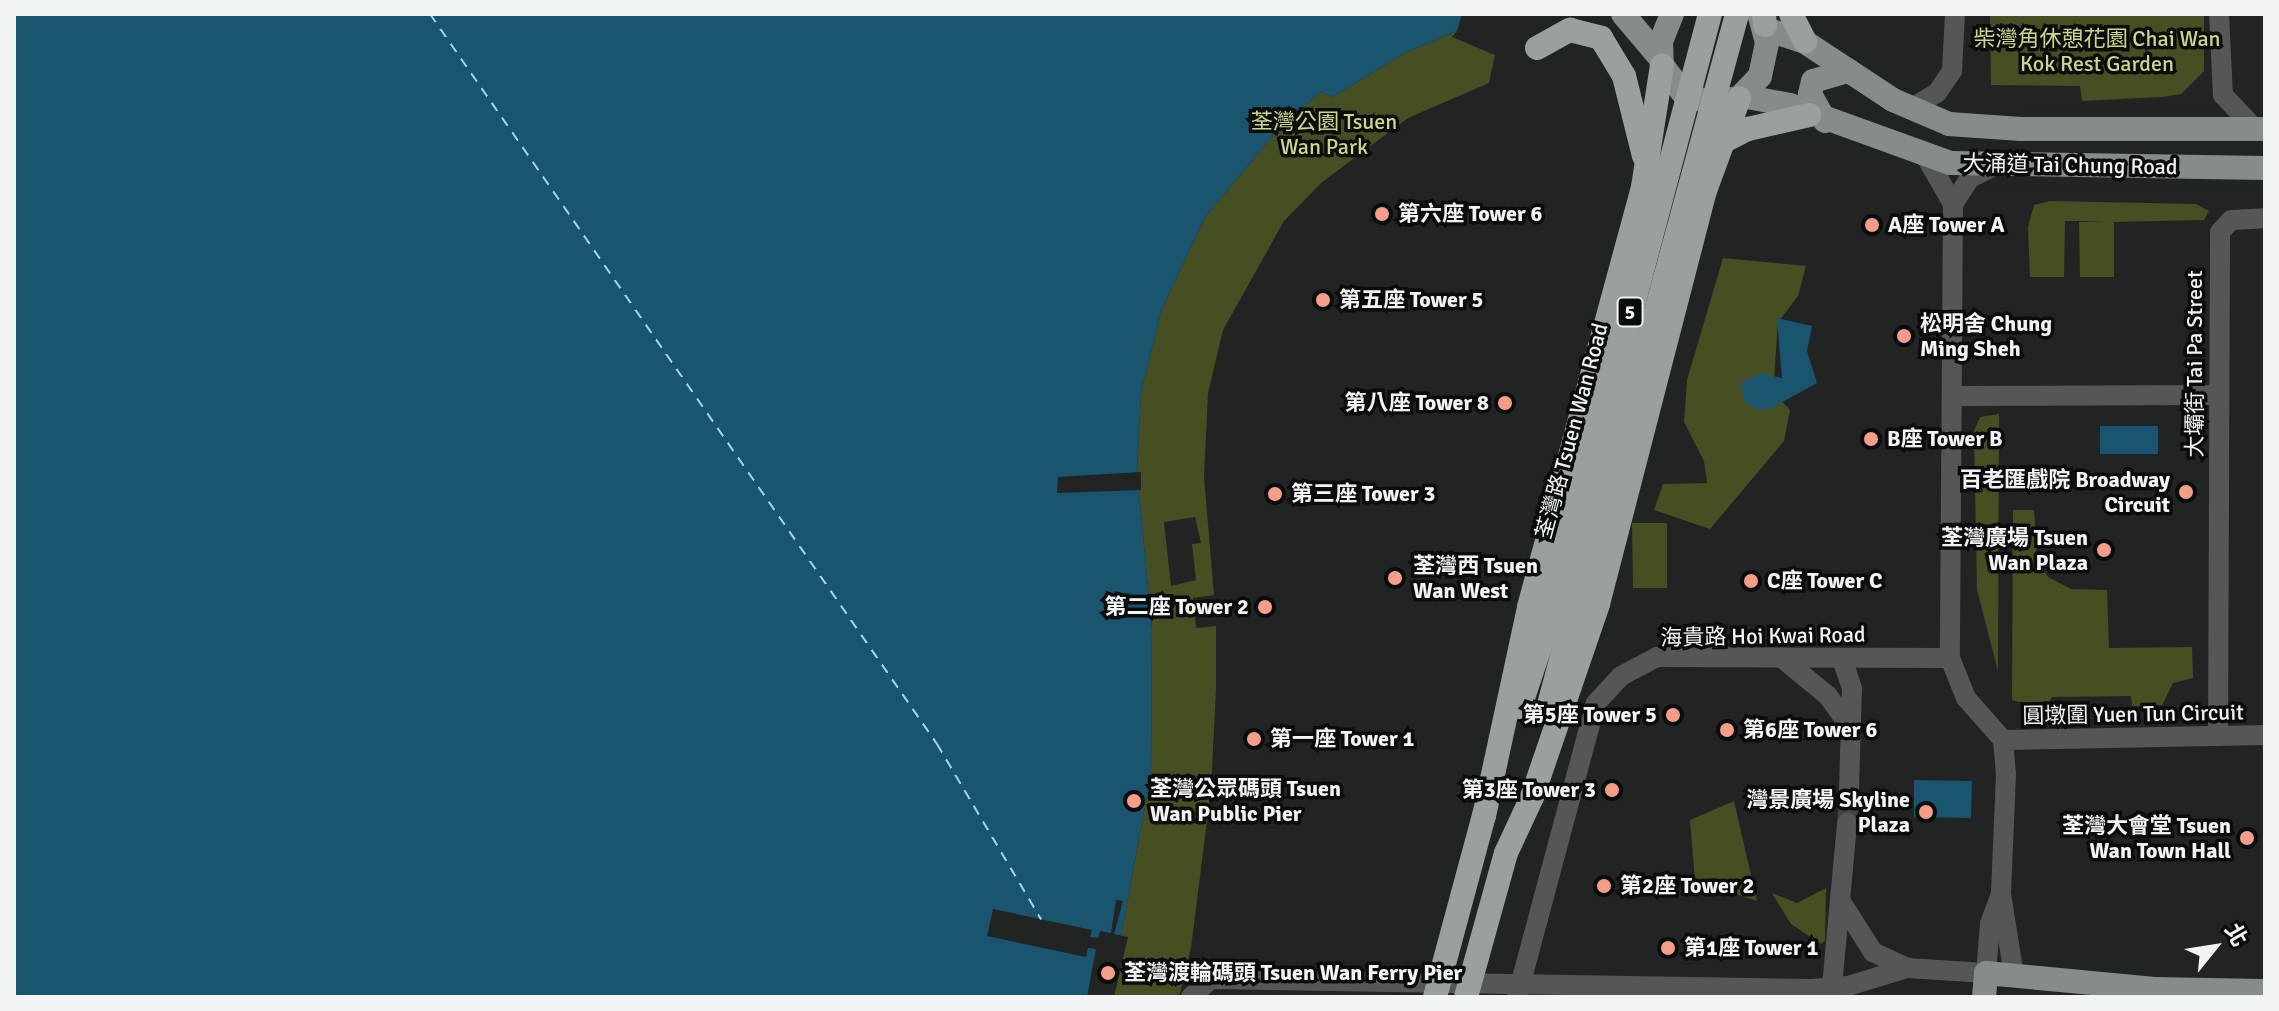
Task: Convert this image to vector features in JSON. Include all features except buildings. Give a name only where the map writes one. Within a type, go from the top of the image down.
[{"type":"highway","name":"荃灣路 Tsuen Wan Road","points":[[1435,997],[1484,816],[1552,611],[1710,14]]},
{"type":"highway","name":"5","points":[[1466,997],[1737,14]]},
{"type":"highway","points":[[1791,14],[1805,42]]},
{"type":"highway","points":[[1537,48],[1561,33],[1581,29],[1610,47],[1624,76],[1645,177]]},
{"type":"highway","points":[[1484,816],[1529,607],[1645,177],[1661,62]]},
{"type":"highway","points":[[1506,853],[1532,797],[1598,604],[1705,191],[1740,97]]},
{"type":"highway","points":[[1722,142],[1748,129],[1817,118]]},
{"type":"main road","name":"大涌道 Tai Chung Road","points":[[1623,14],[1683,93],[1695,99],[1740,97],[1790,105],[1817,118],[1926,157],[1978,169],[2265,168]]},
{"type":"main road","points":[[1661,62],[1661,41],[1672,14]]},
{"type":"main road","name":"大涌道 Tai Chung Road","points":[[1763,20],[1805,42],[1910,109],[1949,124],[2260,129]]},
{"type":"main road","points":[[1740,97],[1765,66],[1763,20]]},
{"type":"main road","points":[[1817,118],[1810,94],[1813,81],[1849,71]]},
{"type":"main road","points":[[1985,985],[2265,991]]},
{"type":"street","points":[[1910,109],[1937,93],[1952,71],[1955,14]]},
{"type":"street","points":[[2219,14],[2219,81],[2230,108],[2260,129]]},
{"type":"street","points":[[1926,157],[1953,204],[1950,658],[1966,698],[2003,740],[2006,774],[2001,894],[2014,986]]},
{"type":"street","points":[[1953,204],[1978,169]]},
{"type":"street","name":"大壩街 Tai Pa Street","points":[[2218,736],[2220,232],[2231,220],[2265,218]]},
{"type":"street","points":[[1953,396],[2219,395]]},
{"type":"street","name":"海貴路 Hoi Kwai Road","points":[[1518,991],[1590,724],[1604,692],[1657,657],[1950,658]]},
{"type":"street","points":[[1783,659],[1828,696],[1850,726]]},
{"type":"street","points":[[1842,659],[1852,678],[1849,792]]},
{"type":"street","name":"圓墩圍 Yuen Tun Circuit","points":[[2003,740],[2265,735]]},
{"type":"street","points":[[1831,993],[1847,823]]},
{"type":"street","points":[[1840,900],[1873,952],[1907,968],[1985,985],[1990,924],[2001,894]]},
{"type":"street","points":[[1191,997],[1211,979],[1518,991],[1831,993],[1907,968]]},
{"type":"green space","name":"柴灣角休憩花園 Chai Wan Kok Rest Garden","points":[[1990,14],[2204,14],[2204,71],[2181,94],[2162,97],[2082,101],[2080,86],[1991,85]]},
{"type":"green space","name":"荃灣公園 Tsuen Wan Park","points":[[1457,31],[1452,37],[1495,55],[1489,83],[1408,118],[1321,183],[1284,221],[1223,330],[1208,393],[1204,477],[1214,595],[1193,598],[1196,628],[1216,626],[1216,689],[1211,789],[1191,948],[1179,997],[1110,997],[1151,773],[1152,629],[1137,472],[1141,393],[1162,309],[1205,217],[1282,125],[1321,92],[1333,97],[1403,54]],"holes":[[[1195,517],[1201,543],[1192,544],[1196,580],[1171,586],[1164,522]]]},
{"type":"green space","points":[[2050,201],[2196,204],[2209,211],[2204,220],[2114,222],[2114,277],[2080,277],[2079,222],[2104,221],[2065,221],[2064,277],[2030,277],[2028,227],[2034,205]]},
{"type":"green space","points":[[1723,258],[1806,266],[1798,296],[1778,322],[1773,392],[1790,410],[1784,441],[1710,529],[1654,510],[1663,484],[1707,483],[1704,461],[1684,422],[1687,380]]},
{"type":"green space","points":[[1999,414],[1998,671],[1977,590],[1974,431],[1980,417]]},
{"type":"green space","points":[[2013,510],[2034,510],[2037,560],[2048,577],[2071,589],[2107,590],[2109,648],[2192,647],[2193,678],[2173,683],[2162,705],[2132,706],[2131,696],[2052,697],[2046,708],[2012,700]]},
{"type":"green space","points":[[1632,523],[1667,523],[1667,588],[1633,588]]},
{"type":"green space","points":[[1734,801],[1757,901],[1695,881],[1690,820]]},
{"type":"green space","points":[[1826,888],[1825,941],[1821,944],[1791,924],[1772,893],[1797,903]]},
{"type":"water","points":[[14,14],[1462,14],[1457,31],[1403,54],[1333,97],[1321,92],[1282,125],[1205,217],[1162,309],[1141,393],[1137,472],[1152,629],[1151,773],[1110,997],[14,997]]},
{"type":"water","points":[[1777,318],[1812,326],[1807,351],[1817,383],[1770,409],[1756,409],[1745,401],[1741,383],[1761,373],[1782,378]]},
{"type":"water","points":[[2100,426],[2158,426],[2158,454],[2100,454]]},
{"type":"water","points":[[1914,780],[1972,781],[1971,818],[1914,817]]},
{"type":"pier","points":[[2265,107],[2265,189],[1970,188],[1972,113]]},
{"type":"pier","points":[[1141,472],[1141,490],[1057,493],[1058,477]]},
{"type":"pier","points":[[1116,900],[1123,901],[1114,934],[1128,937],[1114,997],[1087,997],[1096,949],[1088,948],[1086,957],[987,936],[993,909],[1092,930],[1090,937],[1098,938],[1100,931],[1111,933]]},
{"type":"ferry route","points":[[430,14],[937,744],[1041,919]]},
{"type":"tunnel","points":[[1847,823],[1849,792]]},
{"type":"place","name":"第六座 Tower 6","points":[[1382,214]]},
{"type":"place","name":"A座 Tower A","points":[[1872,225]]},
{"type":"place","name":"第五座 Tower 5","points":[[1323,300]]},
{"type":"place","name":"松明舍 Chung Ming Sheh","points":[[1904,336]]},
{"type":"place","name":"第八座 Tower 8","points":[[1505,403]]},
{"type":"place","name":"B座 Tower B","points":[[1871,439]]},
{"type":"place","name":"百老匯戲院 Broadway Circuit","points":[[2186,492]]},
{"type":"place","name":"第三座 Tower 3","points":[[1275,494]]},
{"type":"place","name":"荃灣廣場 Tsuen Wan Plaza","points":[[2104,550]]},
{"type":"place","name":"荃灣西 Tsuen Wan West","points":[[1395,578]]},
{"type":"place","name":"C座 Tower C","points":[[1751,581]]},
{"type":"place","name":"第二座 Tower 2","points":[[1265,607]]},
{"type":"place","name":"第5座 Tower 5","points":[[1673,715]]},
{"type":"place","name":"第6座 Tower 6","points":[[1727,730]]},
{"type":"place","name":"第一座 Tower 1","points":[[1254,739]]},
{"type":"place","name":"第3座 Tower 3","points":[[1612,790]]},
{"type":"place","name":"荃灣公眾碼頭 Tsuen Wan Public Pier","points":[[1134,801]]},
{"type":"place","name":"灣景廣場 Skyline Plaza","points":[[1926,812]]},
{"type":"place","name":"荃灣大會堂 Tsuen Wan Town Hall","points":[[2247,838]]},
{"type":"place","name":"第2座 Tower 2","points":[[1604,886]]},
{"type":"place","name":"第1座 Tower 1","points":[[1668,948]]},
{"type":"place","name":"荃灣渡輪碼頭 Tsuen Wan Ferry Pier","points":[[1108,973]]}]
